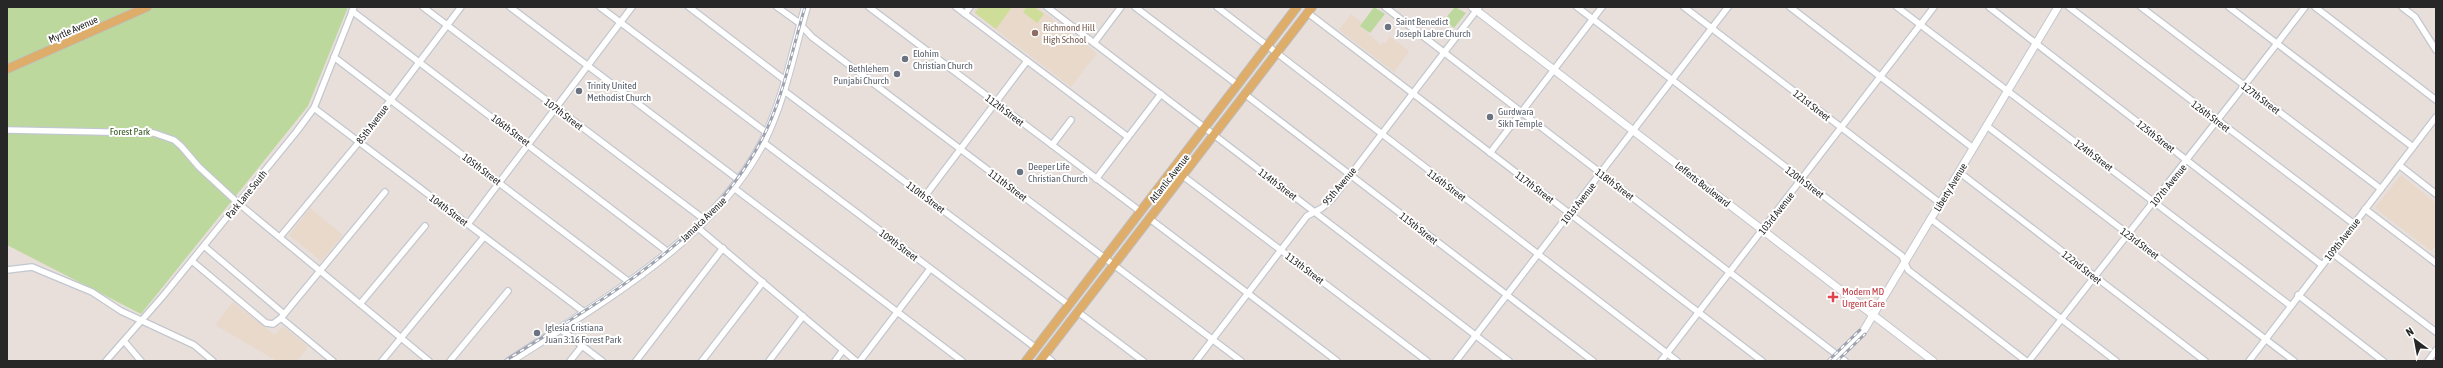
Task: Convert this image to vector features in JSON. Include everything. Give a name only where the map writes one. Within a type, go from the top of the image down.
[{"type":"main road","name":"Myrtle Avenue","points":[[7,69],[147,7]]},
{"type":"main road","name":"Jamaica Avenue","points":[[510,361],[629,282],[668,252],[705,220],[734,188],[763,142],[767,133],[786,81],[806,7]]},
{"type":"main road","name":"Atlantic Avenue","points":[[1026,361],[1297,7]]},
{"type":"main road","name":"Atlantic Avenue","points":[[1042,358],[1310,10]]},
{"type":"street","name":"107th Street","points":[[423,7],[705,220]]},
{"type":"street","name":"85th Avenue","points":[[280,237],[359,142],[461,7]]},
{"type":"street","points":[[510,7],[739,180]]},
{"type":"street","points":[[600,7],[767,133]]},
{"type":"street","points":[[468,224],[632,7]]},
{"type":"street","points":[[689,7],[786,81]]},
{"type":"street","name":"111th Street","points":[[778,7],[798,22],[800,27],[1241,361]]},
{"type":"street","name":"112th Street","points":[[869,7],[1141,212]]},
{"type":"street","points":[[956,7],[1128,137]]},
{"type":"street","points":[[965,14],[970,7]]},
{"type":"street","name":"114th Street","points":[[1047,7],[1509,361]]},
{"type":"street","points":[[1094,43],[1121,7]]},
{"type":"street","points":[[1135,7],[1238,85]]},
{"type":"street","name":"116th Street","points":[[1217,7],[1677,361]]},
{"type":"street","name":"118th Street","points":[[1385,7],[1730,272],[1836,358],[1845,361]]},
{"type":"street","name":"120th Street","points":[[1577,7],[1902,256],[1908,270],[2028,361]]},
{"type":"street","points":[[1490,153],[1602,7]]},
{"type":"street","name":"121st Street","points":[[1684,7],[1940,203]]},
{"type":"street","name":"101st Avenue","points":[[1456,361],[1728,7]]},
{"type":"street","points":[[1790,7],[1973,148]]},
{"type":"street","name":"124th Street","points":[[1897,7],[2290,306]]},
{"type":"street","name":"103rd Avenue","points":[[1662,361],[1934,7]]},
{"type":"street","name":"125th Street","points":[[1989,7],[2322,265]]},
{"type":"street","name":"Liberty Avenue","points":[[1836,358],[1856,340],[1873,315],[2058,7]]},
{"type":"street","name":"126th Street","points":[[2069,7],[2354,224]]},
{"type":"street","name":"127th Street","points":[[2141,7],[2381,189]]},
{"type":"street","points":[[2229,7],[2413,147]]},
{"type":"street","name":"107th Avenue","points":[[2028,361],[2127,234],[2188,161],[2305,7]]},
{"type":"street","points":[[2315,7],[2436,100]]},
{"type":"street","points":[[2402,7],[2415,17],[2436,50]]},
{"type":"street","name":"95th Avenue","points":[[1196,361],[1307,216],[1327,204],[1444,53],[1476,8]]},
{"type":"street","name":"Lefferts Boulevard","points":[[1476,8],[1554,70],[1933,361]]},
{"type":"street","name":"Park Lane South","points":[[106,361],[192,261],[297,132],[314,108],[353,9]]},
{"type":"street","name":"106th Street","points":[[353,9],[668,252]]},
{"type":"street","name":"117th Street","points":[[1310,10],[1490,153],[1762,361]]},
{"type":"street","name":"105th Street","points":[[334,57],[629,282]]},
{"type":"street","points":[[925,196],[1027,61]]},
{"type":"street","name":"110th Street","points":[[783,90],[1069,305]]},
{"type":"street","points":[[1096,179],[1161,94]]},
{"type":"street","name":"115th Street","points":[[1246,94],[1593,361]]},
{"type":"street","name":"104th Street","points":[[314,108],[584,312]]},
{"type":"street","name":"109th Avenue","points":[[2249,361],[2298,295],[2413,147],[2434,124],[2436,117]]},
{"type":"street","points":[[1052,145],[1071,120]]},
{"type":"street","name":"123rd Street","points":[[1986,126],[2294,361]]},
{"type":"street","points":[[7,130],[113,132],[163,135],[181,146],[199,167],[238,203],[429,361]]},
{"type":"street","name":"109th Street","points":[[763,142],[1036,348]]},
{"type":"street","points":[[2399,165],[2436,194]]},
{"type":"street","name":"122nd Street","points":[[1959,172],[2205,361]]},
{"type":"street","name":"113th Street","points":[[1183,176],[1427,361]]},
{"type":"street","points":[[734,188],[962,361]]},
{"type":"street","points":[[192,261],[266,323],[273,324],[283,316],[385,192]]},
{"type":"street","points":[[2365,209],[2436,263]]},
{"type":"street","points":[[1150,219],[1337,361]]},
{"type":"street","points":[[1931,219],[2116,361]]},
{"type":"street","points":[[360,304],[425,226]]},
{"type":"street","points":[[697,227],[856,361]]},
{"type":"street","points":[[382,361],[484,237]]},
{"type":"street","points":[[204,246],[333,361]]},
{"type":"street","points":[[636,361],[723,248]]},
{"type":"street","points":[[2332,252],[2436,332]]},
{"type":"street","points":[[7,270],[32,267],[92,292],[122,311],[194,345],[213,361]]},
{"type":"street","points":[[860,361],[930,269]]},
{"type":"street","points":[[702,361],[763,282]]},
{"type":"street","points":[[450,361],[508,291]]},
{"type":"street","points":[[2298,295],[2383,361]]},
{"type":"street","points":[[1078,312],[1143,361]]},
{"type":"street","points":[[769,361],[803,316]]},
{"type":"street","points":[[560,329],[602,361]]},
{"type":"street","points":[[124,341],[142,361]]},
{"type":"street","points":[[570,361],[582,346]]},
{"type":"street","points":[[835,361],[843,350]]},
{"type":"street","points":[[2428,361],[2436,350]]},
{"type":"street","points":[[1042,358],[1052,361]]},
{"type":"shaded area","name":"Richmond Hill High School","points":[[977,7],[1037,7],[1097,53],[1071,87],[973,12]]},
{"type":"shaded area","points":[[1351,14],[1362,23],[1360,26],[1381,45],[1384,42],[1386,44],[1389,36],[1409,51],[1394,72],[1339,30]]},
{"type":"shaded area","points":[[2401,175],[2436,203],[2436,245],[2431,251],[2375,208]]},
{"type":"shaded area","points":[[310,208],[343,235],[321,261],[289,235]]},
{"type":"shaded area","points":[[233,302],[275,335],[283,326],[308,347],[297,361],[277,361],[215,325]]},
{"type":"green space","name":"Forest Park","points":[[7,7],[348,7],[308,106],[141,314],[7,245]]},
{"type":"green space","points":[[979,7],[1012,7],[996,29],[975,13]]},
{"type":"green space","points":[[1027,7],[1034,7],[1044,14],[1037,23],[1023,12]]},
{"type":"green space","points":[[1374,7],[1385,14],[1370,33],[1360,26]]},
{"type":"green space","points":[[1455,7],[1466,13],[1454,28],[1444,20]]},
{"type":"railway","points":[[505,361],[614,292],[682,239],[713,209],[740,176],[769,124],[776,108],[805,7]]},
{"type":"railway","points":[[1828,361],[1860,330]]},
{"type":"railway","points":[[1837,361],[1865,334]]},
{"type":"place","name":"Saint Benedict Joseph Labre Church","points":[[1388,27]]},
{"type":"place","name":"Richmond Hill High School","points":[[1035,33]]},
{"type":"place","name":"Elohim Christian Church","points":[[905,59]]},
{"type":"place","name":"Bethlehem Punjabi Church","points":[[897,74]]},
{"type":"place","name":"Trinity United Methodist Church","points":[[579,91]]},
{"type":"place","name":"Gurdwara Sikh Temple","points":[[1490,117]]},
{"type":"place","name":"Deeper Life Christian Church","points":[[1020,172]]},
{"type":"place","name":"Modern MD Urgent Care","points":[[1833,297]]},
{"type":"place","name":"Iglesia Cristiana Juan 3:16 Forest Park","points":[[537,333]]}]
